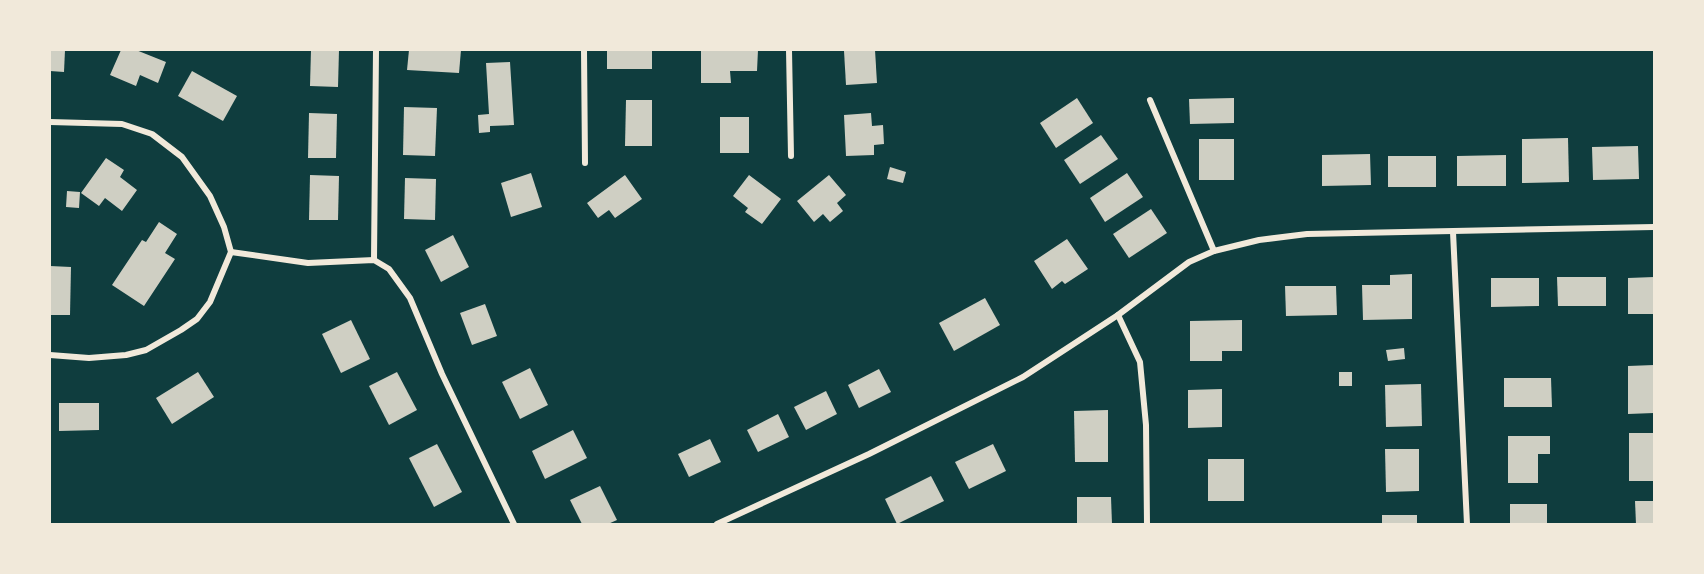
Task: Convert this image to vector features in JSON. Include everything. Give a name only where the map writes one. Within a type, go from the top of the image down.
[{"type":"street","points":[[374,260],[376,50]]},
{"type":"street","points":[[584,50],[585,163]]},
{"type":"street","points":[[789,50],[791,156]]},
{"type":"street","points":[[1150,100],[1214,251]]},
{"type":"street","points":[[50,122],[123,124],[152,134],[182,157],[210,196],[224,227],[231,252],[210,302],[197,319],[146,350],[126,355],[89,358],[50,355]]},
{"type":"street","points":[[717,525],[869,454],[1023,377],[1118,315],[1189,262],[1214,251],[1259,240],[1307,234],[1654,227]]},
{"type":"street","points":[[1453,232],[1467,525]]},
{"type":"street","points":[[231,252],[308,263],[374,260],[389,269],[410,298],[442,374],[514,525]]},
{"type":"street","points":[[1118,315],[1140,362],[1146,425],[1147,525]]},
{"type":"building","points":[[50,50],[65,50],[64,72],[50,71]]},
{"type":"building","points":[[121,50],[136,50],[166,62],[158,83],[140,75],[136,86],[110,75]]},
{"type":"building","points":[[311,50],[339,50],[338,87],[310,86]]},
{"type":"building","points":[[409,50],[461,50],[459,73],[407,70]]},
{"type":"building","points":[[607,50],[652,50],[652,69],[607,69]]},
{"type":"building","points":[[701,50],[758,50],[757,71],[730,71],[731,83],[701,83]]},
{"type":"building","points":[[875,50],[877,83],[846,85],[844,51]]},
{"type":"building","points":[[510,62],[514,125],[490,126],[490,132],[479,133],[478,115],[489,114],[486,63]]},
{"type":"building","points":[[192,71],[237,96],[223,121],[178,96]]},
{"type":"building","points":[[1077,98],[1093,123],[1056,148],[1040,123]]},
{"type":"building","points":[[1234,98],[1234,123],[1190,124],[1189,99]]},
{"type":"building","points":[[626,100],[652,100],[652,146],[625,146]]},
{"type":"building","points":[[404,107],[437,108],[435,156],[403,155]]},
{"type":"building","points":[[309,113],[337,114],[336,158],[308,158]]},
{"type":"building","points":[[871,113],[872,126],[883,125],[884,144],[874,145],[874,155],[846,156],[844,115]]},
{"type":"building","points":[[720,117],[749,117],[749,153],[720,153]]},
{"type":"building","points":[[1101,135],[1118,159],[1080,184],[1064,160]]},
{"type":"building","points":[[1568,138],[1569,182],[1522,183],[1522,139]]},
{"type":"building","points":[[1199,139],[1234,139],[1234,180],[1199,180]]},
{"type":"building","points":[[1638,146],[1639,179],[1593,180],[1592,147]]},
{"type":"building","points":[[1370,154],[1371,185],[1322,186],[1322,155]]},
{"type":"building","points":[[1506,155],[1506,186],[1457,186],[1457,156]]},
{"type":"building","points":[[1388,156],[1436,156],[1436,187],[1388,187]]},
{"type":"building","points":[[106,158],[124,170],[120,177],[137,190],[122,211],[105,198],[99,206],[81,193]]},
{"type":"building","points":[[890,167],[906,172],[903,183],[887,179]]},
{"type":"building","points":[[531,173],[542,207],[511,217],[501,183]]},
{"type":"building","points":[[1127,173],[1143,197],[1105,222],[1090,198]]},
{"type":"building","points":[[310,175],[339,176],[338,220],[309,220]]},
{"type":"building","points":[[625,175],[642,199],[615,218],[609,210],[598,218],[587,203]]},
{"type":"building","points":[[749,175],[781,199],[762,224],[745,212],[748,208],[733,196]]},
{"type":"building","points":[[829,175],[846,195],[837,203],[843,211],[830,222],[823,214],[814,222],[797,201]]},
{"type":"building","points":[[405,178],[436,179],[435,220],[404,219]]},
{"type":"building","points":[[67,191],[80,192],[79,208],[66,207]]},
{"type":"building","points":[[1151,209],[1167,233],[1129,258],[1113,234]]},
{"type":"building","points":[[159,222],[177,234],[165,253],[175,259],[144,306],[112,285],[142,240],[146,242]]},
{"type":"building","points":[[453,235],[469,267],[441,282],[425,250]]},
{"type":"building","points":[[1067,239],[1088,269],[1065,284],[1062,281],[1052,289],[1034,261]]},
{"type":"building","points":[[50,266],[71,267],[70,315],[50,315]]},
{"type":"building","points":[[1412,274],[1412,319],[1363,320],[1362,285],[1390,285],[1390,275]]},
{"type":"building","points":[[1557,277],[1606,277],[1606,306],[1558,306]]},
{"type":"building","points":[[1654,277],[1654,314],[1628,314],[1628,278]]},
{"type":"building","points":[[1491,278],[1539,278],[1539,306],[1491,307]]},
{"type":"building","points":[[1285,286],[1336,286],[1337,315],[1286,316]]},
{"type":"building","points":[[985,298],[1000,325],[954,351],[939,323]]},
{"type":"building","points":[[485,304],[497,336],[472,345],[460,313]]},
{"type":"building","points":[[351,320],[370,359],[341,373],[322,334]]},
{"type":"building","points":[[1242,320],[1242,351],[1222,351],[1222,361],[1190,361],[1190,321]]},
{"type":"building","points":[[1404,348],[1405,359],[1388,361],[1386,350]]},
{"type":"building","points":[[1654,365],[1654,413],[1628,414],[1628,366]]},
{"type":"building","points":[[530,368],[548,405],[520,419],[502,382]]},
{"type":"building","points":[[879,369],[891,392],[859,408],[848,385]]},
{"type":"building","points":[[198,372],[214,397],[172,424],[156,398]]},
{"type":"building","points":[[397,372],[417,410],[389,425],[369,386]]},
{"type":"building","points":[[1339,372],[1352,372],[1352,386],[1339,386]]},
{"type":"building","points":[[1504,378],[1551,378],[1552,407],[1504,407]]},
{"type":"building","points":[[1421,384],[1422,426],[1386,427],[1385,385]]},
{"type":"building","points":[[1222,389],[1222,427],[1188,428],[1188,390]]},
{"type":"building","points":[[826,391],[837,414],[806,430],[794,407]]},
{"type":"building","points":[[59,403],[99,403],[99,430],[59,431]]},
{"type":"building","points":[[1108,410],[1108,462],[1075,462],[1074,411]]},
{"type":"building","points":[[778,414],[789,437],[758,452],[747,430]]},
{"type":"building","points":[[573,430],[587,458],[545,479],[532,451]]},
{"type":"building","points":[[1629,433],[1654,433],[1654,481],[1629,481]]},
{"type":"building","points":[[1508,436],[1550,436],[1550,454],[1538,454],[1538,483],[1508,483]]},
{"type":"building","points":[[710,439],[721,462],[689,477],[678,454]]},
{"type":"building","points":[[437,444],[462,492],[434,507],[409,458]]},
{"type":"building","points":[[993,444],[1006,471],[969,489],[955,462]]},
{"type":"building","points":[[1385,449],[1419,449],[1419,491],[1386,492]]},
{"type":"building","points":[[1208,459],[1244,459],[1244,501],[1208,501]]},
{"type":"building","points":[[931,476],[944,501],[897,524],[885,499]]},
{"type":"building","points":[[600,486],[617,520],[608,524],[582,524],[570,500]]},
{"type":"building","points":[[1077,497],[1111,497],[1112,524],[1077,524]]},
{"type":"building","points":[[1635,501],[1654,501],[1654,524],[1636,524]]},
{"type":"building","points":[[1510,504],[1547,504],[1547,524],[1510,524]]},
{"type":"building","points":[[1382,515],[1417,515],[1417,524],[1382,524]]}]
